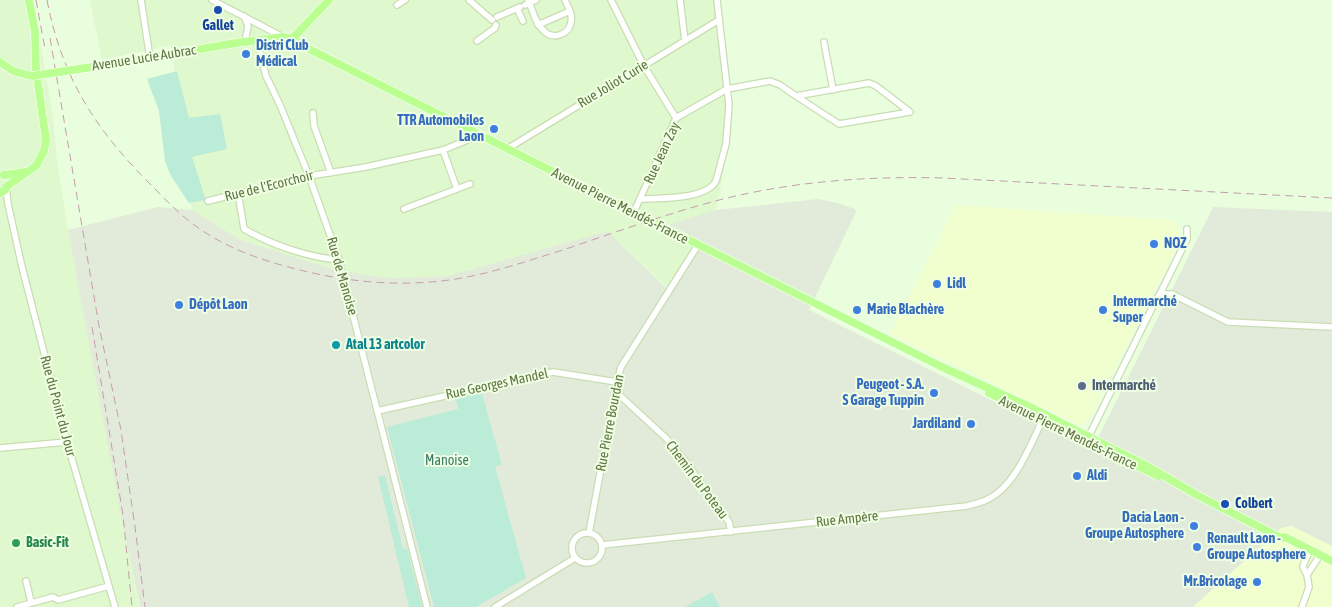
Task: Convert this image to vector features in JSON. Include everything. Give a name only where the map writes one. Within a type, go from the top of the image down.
[{"type":"main road","points":[[0,193],[6,186],[28,172],[39,161],[44,151],[46,140],[37,76],[35,32],[29,0]]},
{"type":"main road","points":[[292,39],[329,0]]},
{"type":"main road","name":"Avenue Lucie Aubrac","points":[[0,62],[22,75],[37,76],[257,40],[283,37],[292,39]]},
{"type":"main road","name":"Avenue Pierre Mendés-France","points":[[292,39],[477,134],[949,370],[971,384],[1088,439],[1145,471],[1189,490],[1281,538],[1285,537],[1332,566]]},
{"type":"main road","points":[[2,174],[28,172]]},
{"type":"main road","points":[[2,174],[7,180],[6,186]]},
{"type":"main road","name":"Avenue Pierre Mendés-France","points":[[1319,557],[1332,561]]},
{"type":"street","points":[[141,0],[150,58]]},
{"type":"street","points":[[212,0],[283,37]]},
{"type":"street","points":[[398,5],[405,0]]},
{"type":"street","points":[[469,0],[495,21]]},
{"type":"street","points":[[495,21],[524,4],[536,0]]},
{"type":"street","points":[[524,4],[538,25],[547,34],[562,34],[570,26],[572,19],[565,0]]},
{"type":"street","points":[[611,0],[644,66],[676,118]]},
{"type":"street","points":[[680,0],[685,40]]},
{"type":"street","points":[[640,199],[684,196],[709,189],[713,186],[726,144],[728,105],[716,0]]},
{"type":"street","points":[[523,20],[524,4]]},
{"type":"street","points":[[538,25],[570,11]]},
{"type":"street","points":[[244,16],[248,26],[245,42]]},
{"type":"street","name":"Rue Joliot Curie","points":[[507,149],[719,20]]},
{"type":"street","points":[[478,41],[495,28],[495,21]]},
{"type":"street","name":"Rue de Manoise","points":[[257,40],[266,76],[309,176],[339,260],[427,607]]},
{"type":"street","points":[[824,42],[832,90]]},
{"type":"street","points":[[727,88],[770,81],[780,85],[796,96],[839,124],[910,112],[872,84],[796,96]]},
{"type":"street","name":"Rue Jean Zay","points":[[634,212],[676,118],[727,88]]},
{"type":"street","name":"Rue de l'Ecorchoir","points":[[313,113],[314,126],[331,172]]},
{"type":"street","name":"Rue de l'Ecorchoir","points":[[208,202],[309,176],[443,150],[470,139],[477,134]]},
{"type":"street","points":[[443,150],[458,189]]},
{"type":"street","points":[[404,209],[470,184]]},
{"type":"street","name":"Rue du Point du Jour","points":[[6,186],[8,206],[67,442],[115,607]]},
{"type":"street","points":[[0,193],[8,206],[0,207]]},
{"type":"street","points":[[238,193],[244,229],[284,247],[315,256],[339,260]]},
{"type":"street","points":[[1088,439],[1187,239],[1187,229]]},
{"type":"street","name":"Rue Pierre Bourdan","points":[[589,533],[615,390],[621,367],[698,245]]},
{"type":"street","points":[[1157,298],[1164,294],[1172,294],[1228,322],[1332,327]]},
{"type":"street","name":"Rue Georges Mandel","points":[[377,411],[553,372],[617,382]]},
{"type":"street","name":"Chemin du Poteau","points":[[615,390],[666,438],[685,461],[729,522],[730,532]]},
{"type":"street","name":"Rue Ampère","points":[[602,545],[967,506],[988,500],[1004,488],[1019,468],[1042,417]]},
{"type":"street","points":[[0,448],[67,442]]},
{"type":"street","points":[[589,533],[598,538],[602,545],[600,555],[592,562],[584,563],[575,558],[572,550],[574,541],[580,534],[589,533]]},
{"type":"street","points":[[1302,607],[1308,591],[1307,575],[1303,567],[1309,552]]},
{"type":"street","points":[[1307,575],[1319,557]]},
{"type":"street","points":[[495,607],[575,558]]},
{"type":"street","points":[[26,581],[31,602]]},
{"type":"street","points":[[58,600],[109,586]]},
{"type":"street","points":[[17,607],[53,597],[58,600],[60,607]]},
{"type":"shaded area","points":[[0,0],[33,0],[53,117],[57,161],[68,230],[139,607],[0,607]]},
{"type":"shaded area","points":[[90,0],[719,0],[732,128],[716,210],[668,225],[696,240],[667,288],[608,231],[447,276],[389,278],[336,270],[241,240],[192,210],[171,45],[102,60]]},
{"type":"shaded area","points":[[818,199],[857,210],[809,310],[1092,450],[1213,207],[1332,212],[1332,546],[1292,526],[1281,528],[1193,607],[140,607],[120,511],[68,230],[158,207],[192,210],[241,240],[336,270],[389,278],[447,276],[608,231],[666,288],[696,241],[667,225],[716,210]]},
{"type":"shaded area","points":[[956,205],[1173,220],[1182,237],[1088,420],[1081,426],[890,334]]},
{"type":"shaded area","points":[[1291,526],[1332,546],[1332,607],[1193,607],[1281,528]]},
{"type":"green space","points":[[177,71],[189,118],[220,114],[227,149],[192,157],[206,200],[189,203],[171,176],[165,161],[159,111],[147,79]]},
{"type":"green space","name":"Manoise","points":[[481,390],[502,465],[495,467],[526,578],[476,607],[434,607],[387,427],[458,409],[455,396]]},
{"type":"green space","points":[[385,475],[403,549],[407,548],[422,607],[409,607],[378,477]]},
{"type":"green space","points":[[712,592],[720,607],[685,607]]},
{"type":"railway","points":[[36,0],[45,49]]},
{"type":"railway","points":[[47,0],[53,28],[62,54],[84,101],[113,143],[174,208],[189,221],[216,239],[259,258],[323,275],[361,281],[418,283],[456,279],[497,270],[563,250],[703,204],[778,188],[833,181],[943,178],[1332,198]]},
{"type":"railway","points":[[50,38],[99,326],[121,430],[145,607]]},
{"type":"railway","points":[[92,327],[123,515],[132,607]]},
{"type":"place","name":"Gallet","points":[[218,10]]},
{"type":"place","name":"Distri Club Médical","points":[[246,54]]},
{"type":"place","name":"TTR Automobiles Laon","points":[[494,129]]},
{"type":"place","name":"NOZ","points":[[1154,244]]},
{"type":"place","name":"Lidl","points":[[937,284]]},
{"type":"place","name":"Dépôt Laon","points":[[179,305]]},
{"type":"place","name":"Marie Blachère","points":[[857,310]]},
{"type":"place","name":"Intermarché Super","points":[[1103,310]]},
{"type":"place","name":"Atal 13 artcolor","points":[[336,345]]},
{"type":"place","name":"Intermarché","points":[[1082,386]]},
{"type":"place","name":"Peugeot - S.A. S Garage Tuppin","points":[[934,393]]},
{"type":"place","name":"Jardiland","points":[[971,424]]},
{"type":"place","name":"Aldi","points":[[1077,476]]},
{"type":"place","name":"Colbert","points":[[1225,504]]},
{"type":"place","name":"Dacia Laon - Groupe Autosphere","points":[[1194,526]]},
{"type":"place","name":"Basic-Fit","points":[[16,543]]},
{"type":"place","name":"Renault Laon - Groupe Autosphere","points":[[1197,547]]},
{"type":"place","name":"Mr.Bricolage","points":[[1257,582]]}]
